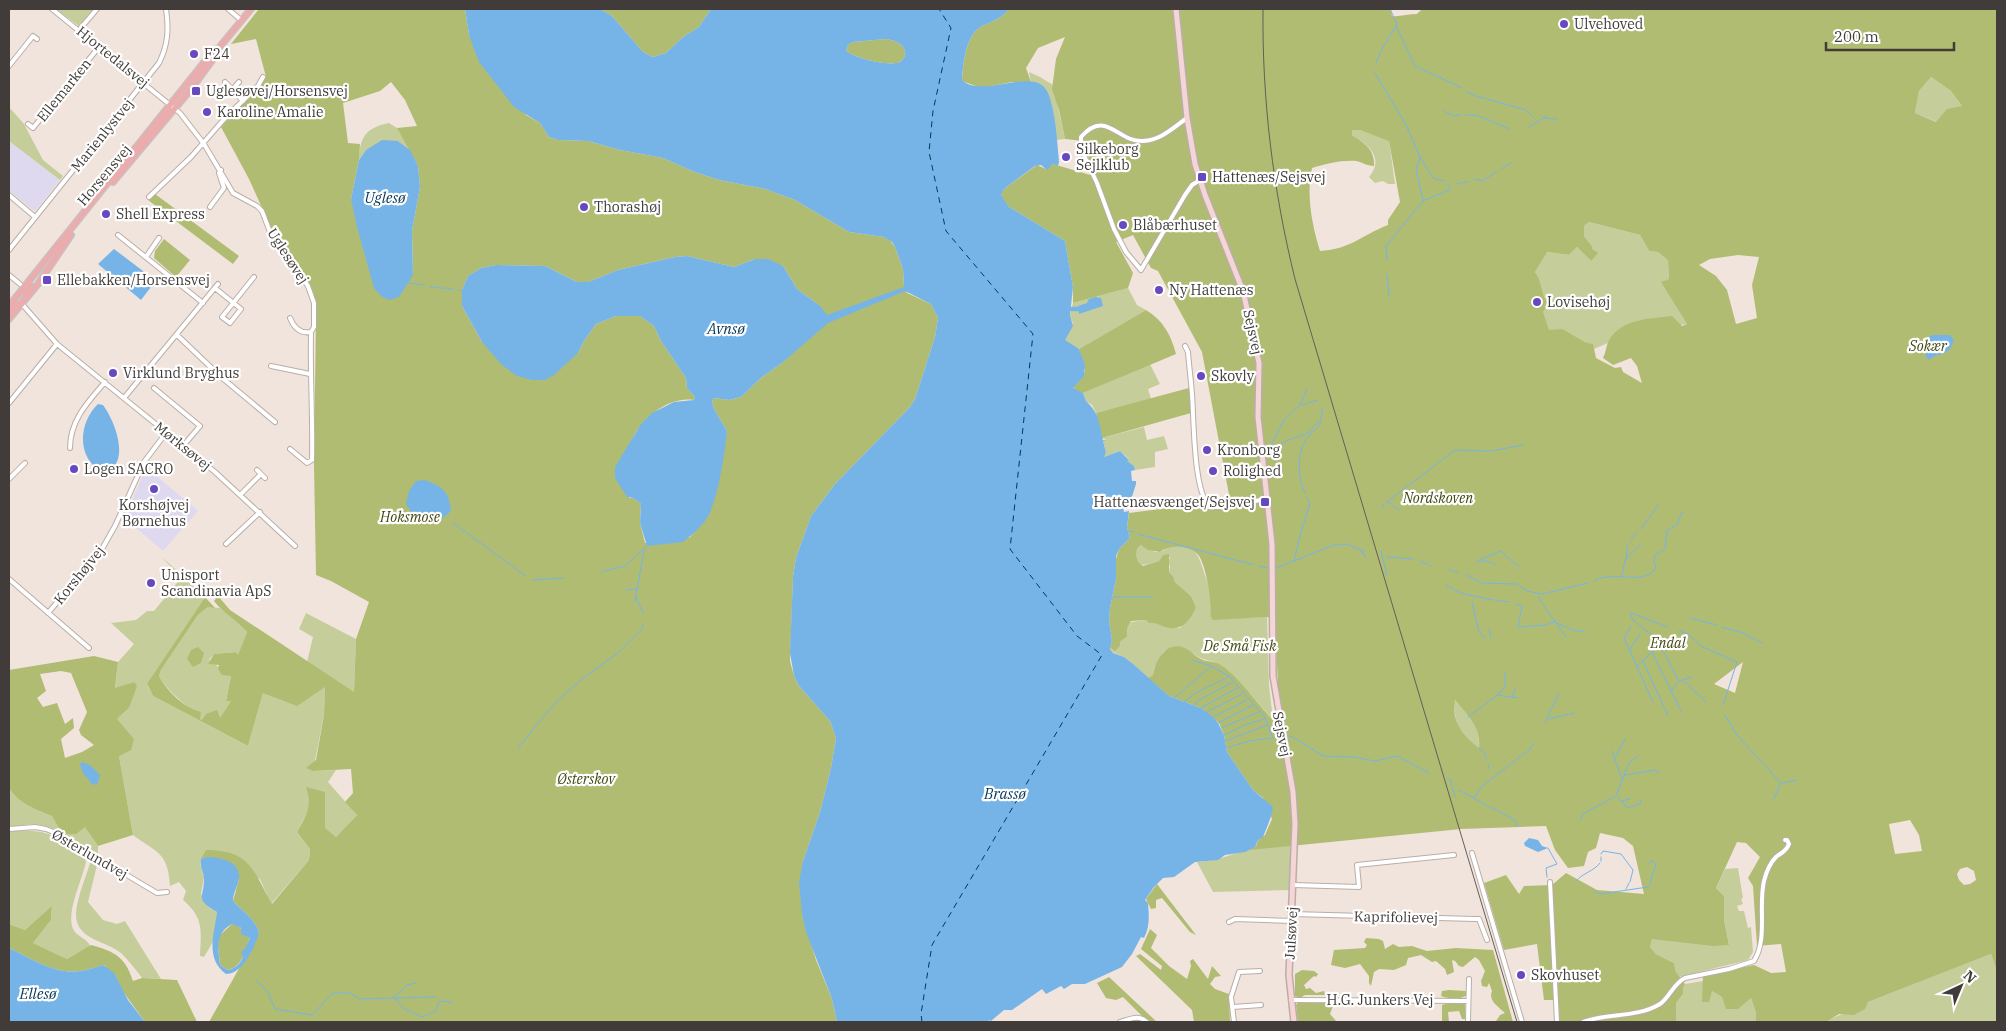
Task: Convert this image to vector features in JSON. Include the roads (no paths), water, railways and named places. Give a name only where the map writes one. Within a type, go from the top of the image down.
[{"type":"main road","name":"Horsensvej","points":[[9,319],[214,50],[218,49],[250,9]]},
{"type":"main road","name":"Horsensvej","points":[[9,306],[173,106]]},
{"type":"main road","points":[[20,284],[40,268]]},
{"type":"main road","points":[[9,312],[18,304],[22,304],[26,292],[40,268]]},
{"type":"street","name":"Hjortedalsvej","points":[[52,9],[173,106]]},
{"type":"street","points":[[79,30],[97,9]]},
{"type":"street","name":"Marienlystvej","points":[[9,250],[159,63],[165,50],[168,34],[166,9]]},
{"type":"street","points":[[228,9],[241,20]]},
{"type":"street","name":"Sejsvej","points":[[1176,9],[1187,118],[1200,180],[1242,291],[1254,337],[1260,371],[1258,416],[1272,544],[1273,684],[1293,792],[1295,843]]},
{"type":"street","points":[[9,66],[33,36],[37,39]]},
{"type":"street","name":"Ellemarken","points":[[28,124],[33,128],[99,47]]},
{"type":"street","points":[[149,197],[204,144],[258,86],[263,77]]},
{"type":"street","points":[[225,82],[242,101]]},
{"type":"street","points":[[232,90],[239,82]]},
{"type":"street","name":"Uglesøvej","points":[[173,106],[186,119],[204,144],[233,193],[262,210],[270,232],[308,286],[314,303],[310,374],[313,416],[312,460],[306,463],[290,449]]},
{"type":"street","points":[[1187,118],[1161,137],[1142,142],[1124,136],[1109,126],[1097,127],[1091,129],[1081,138],[1081,149],[1100,190],[1114,229],[1126,252],[1141,270],[1185,195],[1192,185],[1200,180]]},
{"type":"street","points":[[210,207],[224,188],[219,173],[221,170]]},
{"type":"street","points":[[9,195],[35,217]]},
{"type":"street","points":[[118,235],[203,303]]},
{"type":"street","points":[[146,257],[159,238]]},
{"type":"street","points":[[9,275],[20,284]]},
{"type":"street","points":[[124,398],[217,286],[233,303],[241,309],[230,323],[222,317],[233,303],[254,277]]},
{"type":"street","name":"Mørksøvej","points":[[22,304],[57,344],[241,494],[295,546]]},
{"type":"street","points":[[290,318],[297,330],[305,333],[311,332]]},
{"type":"street","points":[[177,334],[221,377],[275,422]]},
{"type":"street","points":[[9,402],[57,344]]},
{"type":"street","points":[[1185,346],[1188,352],[1198,476],[1208,505],[1210,507],[1218,507],[1267,499]]},
{"type":"street","points":[[271,366],[310,374]]},
{"type":"street","points":[[70,448],[72,429],[79,415],[105,382]]},
{"type":"street","points":[[154,388],[200,426],[183,446]]},
{"type":"street","name":"Korshøjvej","points":[[48,612],[102,548],[115,526],[144,462],[166,433]]},
{"type":"street","points":[[9,479],[25,463]]},
{"type":"street","points":[[257,470],[265,478]]},
{"type":"street","points":[[241,494],[261,474]]},
{"type":"street","points":[[226,544],[260,512]]},
{"type":"street","points":[[9,579],[88,648]]},
{"type":"street","name":"Østerlundvej","points":[[9,829],[46,829],[97,856],[157,894],[168,892]]},
{"type":"street","points":[[1583,1022],[1599,1017],[1640,1012],[1660,1004],[1679,980],[1729,969],[1754,961],[1757,956],[1761,935],[1764,882],[1768,868],[1776,857],[1786,851],[1789,844],[1785,840]]},
{"type":"street","name":"Julsøvej","points":[[1294,1022],[1289,975],[1295,843]]},
{"type":"street","points":[[1472,853],[1522,1022]]},
{"type":"street","points":[[1293,885],[1359,887],[1357,865],[1454,856]]},
{"type":"street","points":[[1550,882],[1557,1022]]},
{"type":"street","name":"Kaprifolievej","points":[[1292,914],[1475,919],[1479,920],[1487,940]]},
{"type":"street","points":[[1229,922],[1235,919],[1291,921]]},
{"type":"street","points":[[1234,1022],[1232,998],[1238,972],[1260,971]]},
{"type":"street","points":[[1468,1022],[1469,979]]},
{"type":"street","name":"H.G. Junkers Vej","points":[[1291,1000],[1468,1001]]},
{"type":"street","points":[[1232,1008],[1260,1005]]},
{"type":"street","points":[[1120,1022],[1136,1016],[1147,1022]]},
{"type":"water","name":"Brassø","points":[[465,9],[600,9],[612,16],[643,52],[653,57],[666,53],[683,37],[699,27],[711,9],[1009,9],[1000,17],[982,26],[972,36],[966,50],[962,80],[971,85],[983,86],[1021,81],[1032,82],[1042,85],[1051,101],[1056,127],[1058,166],[1053,164],[1047,170],[1041,165],[1035,166],[1004,189],[1001,195],[1008,206],[1065,241],[1073,287],[1070,315],[1073,326],[1065,340],[1079,349],[1085,365],[1084,376],[1073,388],[1083,393],[1086,401],[1096,414],[1103,440],[1107,440],[1103,441],[1106,452],[1104,457],[1120,451],[1129,460],[1127,461],[1134,466],[1135,470],[1131,471],[1132,481],[1136,481],[1136,484],[1131,500],[1127,501],[1127,506],[1123,507],[1124,512],[1129,511],[1127,528],[1130,538],[1119,549],[1116,556],[1116,579],[1109,621],[1112,640],[1110,649],[1113,653],[1124,657],[1133,664],[1169,696],[1201,708],[1213,717],[1224,735],[1227,752],[1253,790],[1273,807],[1263,837],[1258,840],[1255,847],[1245,852],[1225,855],[1218,860],[1195,862],[1174,877],[1163,878],[1154,887],[1145,900],[1148,903],[1149,912],[1146,934],[1144,938],[1141,937],[1122,967],[1085,984],[1072,984],[1064,989],[1061,986],[1046,994],[1042,989],[1012,1010],[1004,1010],[991,1021],[989,1020],[989,1022],[837,1022],[832,999],[806,932],[799,882],[803,861],[820,812],[836,738],[830,721],[799,686],[794,676],[790,653],[793,576],[796,558],[811,516],[835,484],[910,407],[915,399],[935,337],[938,318],[931,304],[905,291],[828,323],[782,363],[762,377],[741,397],[729,400],[714,398],[712,401],[714,409],[727,431],[720,476],[711,510],[702,525],[683,542],[647,546],[640,523],[641,504],[633,498],[627,497],[615,478],[615,467],[641,424],[652,413],[674,402],[694,400],[695,397],[687,388],[686,378],[661,341],[654,326],[640,316],[616,316],[596,324],[578,353],[554,375],[545,380],[532,380],[517,376],[502,365],[482,342],[462,306],[462,290],[468,276],[481,268],[496,265],[545,266],[577,282],[588,282],[618,270],[675,257],[687,256],[734,267],[755,259],[768,259],[783,266],[797,289],[819,305],[827,315],[904,287],[903,269],[892,242],[884,237],[849,232],[795,200],[765,189],[719,180],[663,158],[620,150],[588,141],[558,140],[549,137],[540,123],[514,107],[479,62],[469,35]],"holes":[[[889,40],[900,44],[904,49],[905,56],[900,62],[872,61],[856,56],[846,50],[848,45],[853,42]]]},
{"type":"water","name":"Uglesø","points":[[382,140],[398,141],[410,150],[418,166],[420,187],[412,231],[413,275],[399,297],[389,300],[381,296],[374,288],[351,199],[359,160],[366,150]]},
{"type":"water","points":[[114,249],[143,271],[154,283],[141,300],[98,264]]},
{"type":"water","points":[[1101,298],[1103,306],[1079,314],[1078,306],[1087,303],[1089,299]]},
{"type":"water","name":"Sokær","points":[[1932,335],[1950,335],[1954,340],[1949,350],[1929,360],[1926,357],[1925,348],[1919,346]]},
{"type":"water","points":[[98,404],[103,405],[112,421],[116,431],[119,452],[117,461],[112,468],[104,473],[88,459],[83,441],[87,421],[91,412]]},
{"type":"water","points":[[425,480],[441,488],[447,494],[450,504],[451,511],[432,522],[416,516],[406,504],[409,491],[416,481]]},
{"type":"water","points":[[82,762],[90,765],[100,775],[97,785],[92,784],[83,773],[80,764]]},
{"type":"water","points":[[1529,838],[1538,840],[1542,846],[1548,848],[1538,852],[1525,846],[1524,843]]},
{"type":"water","points":[[207,857],[223,859],[237,868],[239,878],[233,901],[252,919],[259,933],[243,965],[232,973],[226,974],[215,961],[212,946],[217,912],[205,904],[202,898],[204,879],[201,859]],"holes":[[[232,924],[241,928],[241,934],[250,938],[245,949],[241,952],[243,957],[241,962],[228,970],[220,965],[218,947],[220,936]]]},
{"type":"water","name":"Ellesø","points":[[9,948],[43,965],[71,972],[103,965],[114,973],[128,1000],[145,1022],[9,1022]]},
{"type":"waterway","points":[[1376,63],[1397,24],[1390,9]]},
{"type":"waterway","points":[[1396,26],[1415,66],[1462,88]]},
{"type":"waterway","points":[[1375,73],[1406,125],[1420,157],[1434,179],[1445,181]]},
{"type":"waterway","points":[[1467,92],[1526,110],[1534,118]]},
{"type":"waterway","points":[[1444,111],[1453,116],[1460,115]]},
{"type":"waterway","points":[[1465,115],[1476,115],[1510,129]]},
{"type":"waterway","points":[[1528,128],[1546,116]]},
{"type":"waterway","points":[[1543,118],[1557,119]]},
{"type":"waterway","points":[[1420,158],[1416,169],[1423,200]]},
{"type":"waterway","points":[[1501,169],[1511,163]]},
{"type":"waterway","points":[[1474,179],[1482,181],[1496,172]]},
{"type":"waterway","points":[[1457,184],[1469,181]]},
{"type":"waterway","points":[[1385,247],[1423,201],[1449,190],[1450,183]]},
{"type":"waterway","points":[[1386,247],[1387,260]]},
{"type":"waterway","points":[[1387,274],[1389,297]]},
{"type":"waterway","points":[[409,283],[424,285]]},
{"type":"waterway","points":[[430,287],[454,289]]},
{"type":"waterway","points":[[1071,309],[1078,309]]},
{"type":"waterway","points":[[1271,445],[1284,420],[1300,405],[1307,389]]},
{"type":"waterway","points":[[1302,405],[1318,400]]},
{"type":"waterway","points":[[1305,493],[1300,475],[1300,454],[1304,443],[1321,422],[1322,407]]},
{"type":"waterway","points":[[1276,448],[1286,441],[1308,433],[1318,422]]},
{"type":"waterway","points":[[1491,451],[1523,445]]},
{"type":"waterway","points":[[1387,502],[1455,450],[1489,451]]},
{"type":"waterway","points":[[1294,561],[1310,503],[1307,498]]},
{"type":"waterway","points":[[1387,501],[1399,510]]},
{"type":"waterway","points":[[1382,508],[1384,504]]},
{"type":"waterway","points":[[1641,529],[1658,505]]},
{"type":"waterway","points":[[1594,581],[1602,578],[1636,577],[1650,574],[1656,568],[1655,555],[1665,549],[1667,530],[1677,525],[1682,512]]},
{"type":"waterway","points":[[453,523],[526,576]]},
{"type":"waterway","points":[[1127,531],[1134,532]]},
{"type":"waterway","points":[[1630,540],[1636,533]]},
{"type":"waterway","points":[[1138,534],[1254,565]]},
{"type":"waterway","points":[[1276,568],[1334,545],[1347,544],[1364,551]]},
{"type":"waterway","points":[[1622,575],[1625,560],[1640,545]]},
{"type":"waterway","points":[[602,572],[625,566],[647,546]]},
{"type":"waterway","points":[[1626,560],[1627,546]]},
{"type":"waterway","points":[[1360,549],[1366,558]]},
{"type":"waterway","points":[[635,601],[644,550]]},
{"type":"waterway","points":[[1381,551],[1387,575]]},
{"type":"waterway","points":[[1479,560],[1500,551],[1519,567]]},
{"type":"waterway","points":[[1387,557],[1413,559]]},
{"type":"waterway","points":[[1420,561],[1431,566]]},
{"type":"waterway","points":[[1477,562],[1487,561],[1496,566]]},
{"type":"waterway","points":[[1259,566],[1268,568]]},
{"type":"waterway","points":[[1449,569],[1458,573]]},
{"type":"waterway","points":[[1466,575],[1482,583],[1517,584],[1527,591],[1542,594],[1588,583]]},
{"type":"waterway","points":[[533,580],[563,578]]},
{"type":"waterway","points":[[1446,585],[1460,593],[1492,600]]},
{"type":"waterway","points":[[626,590],[637,589]]},
{"type":"waterway","points":[[1538,596],[1543,605]]},
{"type":"waterway","points":[[636,597],[643,613]]},
{"type":"waterway","points":[[1111,597],[1153,597]]},
{"type":"waterway","points":[[1495,600],[1509,602]]},
{"type":"waterway","points":[[1472,602],[1479,632],[1485,638]]},
{"type":"waterway","points":[[1516,604],[1522,606],[1518,627],[1545,625],[1554,622],[1575,631],[1585,631]]},
{"type":"waterway","points":[[1544,606],[1566,637]]},
{"type":"waterway","points":[[1630,613],[1633,620],[1661,644]]},
{"type":"waterway","points":[[1631,613],[1667,627]]},
{"type":"waterway","points":[[1690,618],[1717,625]]},
{"type":"waterway","points":[[518,748],[556,702],[582,679],[618,653],[642,629],[643,624]]},
{"type":"waterway","points":[[1631,626],[1624,638],[1653,702]]},
{"type":"waterway","points":[[1722,627],[1743,633],[1762,643]]},
{"type":"waterway","points":[[1489,630],[1491,638]]},
{"type":"waterway","points":[[1679,631],[1688,634],[1701,646],[1737,662],[1723,705]]},
{"type":"waterway","points":[[1630,649],[1640,634]]},
{"type":"waterway","points":[[1638,665],[1658,647]]},
{"type":"waterway","points":[[1662,649],[1679,681],[1692,677]]},
{"type":"waterway","points":[[1652,652],[1681,711]]},
{"type":"waterway","points":[[1192,660],[1211,666],[1229,676],[1264,716],[1273,738],[1249,741],[1225,748]]},
{"type":"waterway","points":[[1643,661],[1668,716]]},
{"type":"waterway","points":[[1173,699],[1210,667]]},
{"type":"waterway","points":[[1468,717],[1503,689],[1505,672]]},
{"type":"waterway","points":[[1184,702],[1194,694],[1228,677]]},
{"type":"waterway","points":[[1683,680],[1706,702]]},
{"type":"waterway","points":[[1194,705],[1197,701],[1233,682]]},
{"type":"waterway","points":[[1671,691],[1677,683]]},
{"type":"waterway","points":[[1201,708],[1237,688]]},
{"type":"waterway","points":[[1512,698],[1515,689]]},
{"type":"waterway","points":[[1545,722],[1559,693]]},
{"type":"waterway","points":[[1207,712],[1242,694]]},
{"type":"waterway","points":[[1497,695],[1518,698]]},
{"type":"waterway","points":[[1213,717],[1247,700]]},
{"type":"waterway","points":[[1218,723],[1253,705]]},
{"type":"waterway","points":[[1221,728],[1259,712]]},
{"type":"waterway","points":[[1548,719],[1574,713]]},
{"type":"waterway","points":[[1725,715],[1736,734],[1781,783]]},
{"type":"waterway","points":[[1224,735],[1247,724],[1264,719]]},
{"type":"waterway","points":[[1225,741],[1267,725]]},
{"type":"waterway","points":[[1288,736],[1293,737],[1323,756],[1353,757],[1375,761],[1397,756],[1429,773]]},
{"type":"waterway","points":[[1615,758],[1625,739]]},
{"type":"waterway","points":[[1474,798],[1481,787],[1529,750],[1534,743]]},
{"type":"waterway","points":[[1479,748],[1485,753],[1486,759]]},
{"type":"waterway","points":[[1612,751],[1622,779]]},
{"type":"waterway","points":[[1580,820],[1583,814],[1616,796],[1629,763],[1638,756]]},
{"type":"waterway","points":[[1488,764],[1489,769]]},
{"type":"waterway","points":[[1625,775],[1656,770],[1659,774]]},
{"type":"waterway","points":[[1447,779],[1450,779],[1455,797]]},
{"type":"waterway","points":[[1782,783],[1797,780]]},
{"type":"waterway","points":[[1774,799],[1780,784]]},
{"type":"waterway","points":[[1459,790],[1488,806]]},
{"type":"waterway","points":[[1618,797],[1627,808],[1640,804],[1641,800]]},
{"type":"waterway","points":[[1621,801],[1630,799]]},
{"type":"waterway","points":[[1490,807],[1515,820],[1517,826]]},
{"type":"waterway","points":[[1547,877],[1546,868],[1557,864],[1548,848]]},
{"type":"waterway","points":[[1601,854],[1603,851],[1621,854],[1633,870],[1630,882]]},
{"type":"waterway","points":[[1595,892],[1600,894],[1648,887],[1656,866],[1653,861],[1649,864]]},
{"type":"waterway","points":[[1576,881],[1600,863]]},
{"type":"waterway","points":[[1626,889],[1629,883]]},
{"type":"waterway","points":[[256,980],[268,992],[275,1009],[312,1015],[333,993],[350,993],[359,999],[436,997]]},
{"type":"waterway","points":[[416,983],[407,985],[394,997],[403,1008],[422,1017],[436,1011],[439,1002],[452,1003]]},
{"type":"railway","points":[[1263,9],[1264,77],[1270,145],[1287,246],[1295,279],[1517,1022]]},
{"type":"place","name":"Ulvehoved","points":[[1564,24]]},
{"type":"place","name":"F24","points":[[194,54]]},
{"type":"place","name":"Uglesøvej/Horsensvej","points":[[196,91]]},
{"type":"place","name":"Karoline Amalie","points":[[207,112]]},
{"type":"place","name":"Silkeborg Sejlklub","points":[[1066,157]]},
{"type":"place","name":"Hattenæs/Sejsvej","points":[[1202,177]]},
{"type":"place","name":"Thorashøj","points":[[584,207]]},
{"type":"place","name":"Shell Express","points":[[106,214]]},
{"type":"place","name":"Blåbærhuset","points":[[1123,225]]},
{"type":"place","name":"Ellebakken/Horsensvej","points":[[47,280]]},
{"type":"place","name":"Ny Hattenæs","points":[[1159,290]]},
{"type":"place","name":"Lovisehøj","points":[[1537,302]]},
{"type":"place","name":"Virklund Bryghus","points":[[113,373]]},
{"type":"place","name":"Skovly","points":[[1201,376]]},
{"type":"place","name":"Kronborg","points":[[1207,450]]},
{"type":"place","name":"Logen SACRO","points":[[74,469]]},
{"type":"place","name":"Rolighed","points":[[1213,471]]},
{"type":"place","name":"Korshøjvej Børnehus","points":[[154,489]]},
{"type":"place","name":"Hattenæsvænget/Sejsvej","points":[[1265,502]]},
{"type":"place","name":"Unisport Scandinavia ApS","points":[[151,583]]},
{"type":"place","name":"Skovhuset","points":[[1521,975]]},
{"type":"water label","name":"Avnsø","points":[[726,328]]},
{"type":"park label","name":"Nordskoven","points":[[1438,498]]},
{"type":"park label","name":"Hoksmose","points":[[410,517]]},
{"type":"park label","name":"Endal","points":[[1668,643]]},
{"type":"park label","name":"De Små Fisk","points":[[1240,646]]},
{"type":"park label","name":"Østerskov","points":[[586,779]]}]
